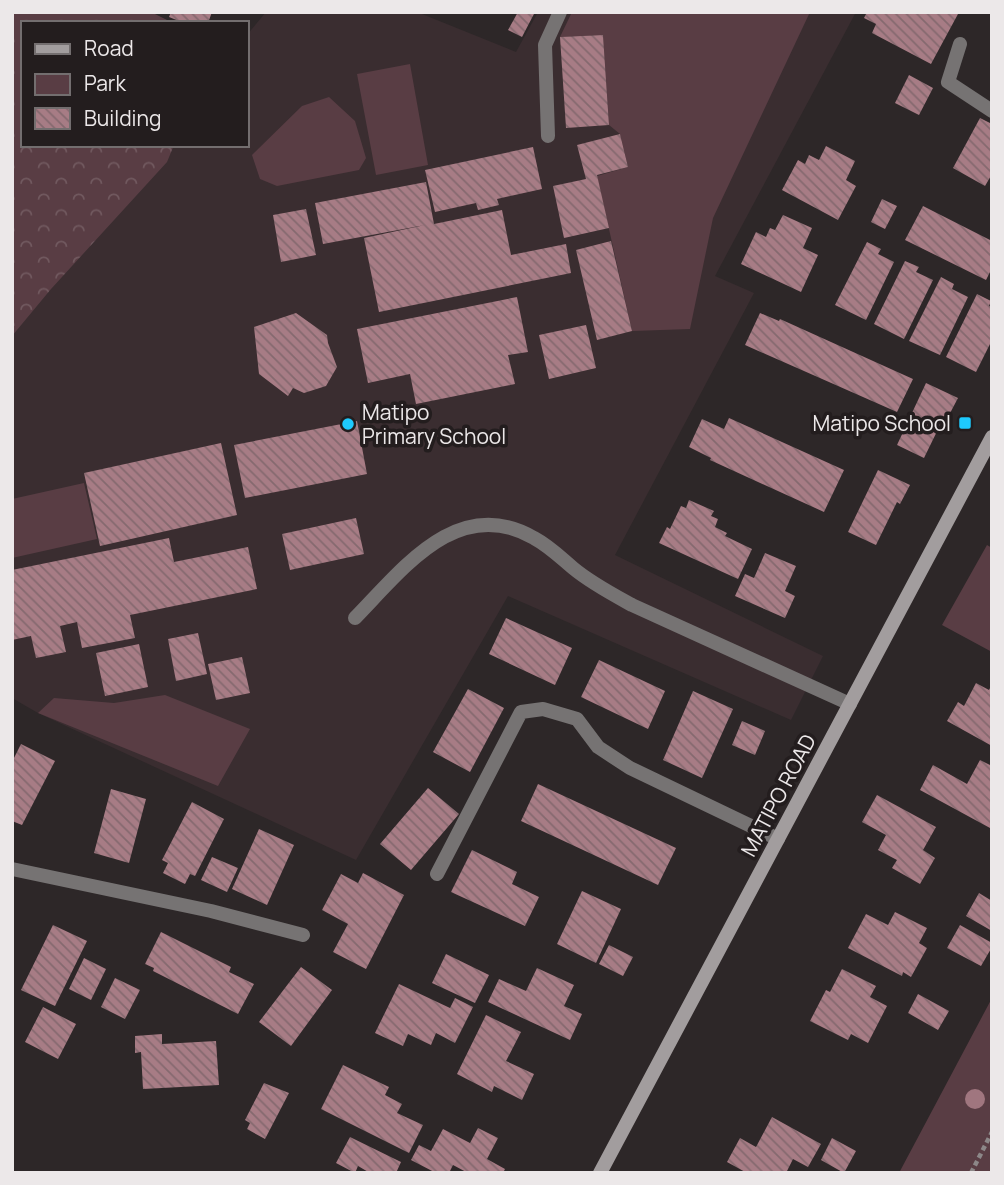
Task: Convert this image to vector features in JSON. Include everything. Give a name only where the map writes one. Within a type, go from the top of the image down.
[{"type":"street","name":"MATIPO ROAD","points":[[600,1173],[992,438]]},
{"type":"lane","points":[[548,136],[545,45],[560,12]]},
{"type":"lane","points":[[960,44],[948,82],[992,111]]},
{"type":"lane","points":[[355,618],[415,556],[433,542],[455,530],[477,526],[517,529],[554,550],[599,587],[632,605],[850,704]]},
{"type":"lane","points":[[437,874],[521,712],[543,709],[577,719],[598,747],[630,768],[778,839]]},
{"type":"lane","points":[[12,869],[211,911],[303,935]]},
{"type":"path","points":[[971,1173],[992,1132]]},
{"type":"shaded area","name":"Matipo Primary School","points":[[266,12],[417,12],[516,52],[538,12],[856,12],[715,276],[754,293],[615,555],[823,656],[791,720],[508,596],[356,860],[38,713],[12,698],[12,285],[142,147],[248,147],[248,34]]},
{"type":"green space","points":[[12,12],[151,12],[169,21],[21,21],[21,147],[173,147],[167,162],[51,289],[12,336]]},
{"type":"green space","points":[[572,12],[810,12],[713,218],[690,329],[632,331],[597,176],[628,167],[620,134],[609,125],[603,35],[560,37]]},
{"type":"green space","points":[[410,64],[428,165],[376,175],[357,74]]},
{"type":"green space","points":[[329,97],[355,121],[366,158],[359,170],[277,186],[260,179],[252,155],[302,106]]},
{"type":"green space","points":[[84,483],[97,539],[12,558],[12,499]]},
{"type":"green space","points":[[987,545],[992,548],[992,652],[942,625]]},
{"type":"green space","points":[[165,695],[250,729],[218,786],[38,713],[54,698],[114,703]]},
{"type":"green space","points":[[992,998],[992,1173],[899,1173]]},
{"type":"building","points":[[171,12],[212,12],[209,21],[179,21],[169,17]]},
{"type":"building","points":[[518,12],[535,12],[522,37],[508,30]]},
{"type":"building","points":[[867,12],[958,14],[931,64],[872,33],[876,24],[864,18]]},
{"type":"building","points":[[603,35],[609,125],[566,128],[560,37]]},
{"type":"building","points":[[909,75],[933,88],[919,115],[895,103]]},
{"type":"building","points":[[980,118],[992,124],[992,174],[985,186],[953,168]]},
{"type":"building","points":[[620,134],[628,167],[597,175],[609,228],[564,238],[553,186],[586,179],[577,145]]},
{"type":"building","points":[[826,146],[855,161],[846,180],[856,186],[838,220],[782,190],[798,160],[805,164],[809,155],[819,160]]},
{"type":"building","points":[[533,147],[542,189],[497,199],[499,205],[478,210],[476,203],[435,212],[425,170]]},
{"type":"building","points":[[426,182],[434,224],[502,210],[511,255],[566,244],[571,273],[379,312],[364,238],[425,225],[323,244],[315,203]]},
{"type":"building","points":[[882,199],[897,206],[885,229],[871,222]]},
{"type":"building","points":[[923,206],[992,241],[992,268],[986,280],[905,240]]},
{"type":"building","points":[[306,209],[316,255],[281,262],[273,215]]},
{"type":"building","points":[[783,215],[812,228],[803,248],[818,255],[801,292],[741,264],[756,232],[766,237],[770,228],[775,230]]},
{"type":"building","points":[[611,241],[632,331],[597,340],[576,250]]},
{"type":"building","points":[[867,242],[881,249],[878,254],[894,262],[866,320],[835,305]]},
{"type":"building","points":[[905,261],[919,267],[916,272],[933,280],[904,339],[874,324]]},
{"type":"building","points":[[941,277],[954,284],[952,289],[968,297],[940,355],[909,341]]},
{"type":"building","points":[[977,294],[991,301],[989,306],[992,307],[992,340],[976,372],[946,357]]},
{"type":"building","points":[[517,297],[528,352],[508,355],[515,384],[416,404],[410,374],[368,383],[357,329]]},
{"type":"building","points":[[296,313],[327,335],[337,367],[326,386],[304,393],[293,388],[288,396],[259,374],[254,327]]},
{"type":"building","points":[[760,313],[779,321],[780,319],[913,379],[897,412],[745,345]]},
{"type":"building","points":[[586,325],[596,368],[549,379],[539,335]]},
{"type":"building","points":[[926,383],[958,398],[948,417],[945,415],[924,458],[897,445]]},
{"type":"building","points":[[729,418],[844,470],[824,512],[710,460],[711,458],[689,447],[702,419],[724,429]]},
{"type":"building","points":[[357,421],[367,474],[245,498],[234,445]]},
{"type":"building","points":[[221,443],[237,515],[100,546],[84,473]]},
{"type":"building","points":[[878,470],[910,485],[900,504],[897,502],[876,545],[848,532]]},
{"type":"building","points":[[689,500],[714,511],[711,516],[718,519],[715,527],[727,533],[725,536],[752,549],[738,579],[659,543],[667,527],[670,529],[681,506],[686,508]]},
{"type":"building","points":[[356,518],[364,554],[290,570],[282,534]]},
{"type":"building","points":[[169,538],[174,562],[248,547],[257,589],[130,615],[135,638],[82,648],[77,622],[60,626],[66,652],[36,658],[31,636],[12,640],[12,570]]},
{"type":"building","points":[[765,553],[796,566],[785,591],[795,596],[785,618],[735,596],[745,574],[754,578]]},
{"type":"building","points":[[506,618],[572,648],[555,685],[489,654]]},
{"type":"building","points":[[198,633],[207,674],[176,681],[168,639]]},
{"type":"building","points":[[139,644],[148,687],[105,696],[96,653]]},
{"type":"building","points":[[242,657],[250,693],[216,700],[208,664]]},
{"type":"building","points":[[599,660],[665,691],[648,729],[581,697]]},
{"type":"building","points":[[976,683],[989,690],[992,684],[992,746],[947,721],[958,702],[964,706]]},
{"type":"building","points":[[468,689],[504,708],[470,772],[433,752]]},
{"type":"building","points":[[693,691],[733,709],[702,778],[663,760]]},
{"type":"building","points":[[742,721],[765,731],[755,755],[732,745]]},
{"type":"building","points":[[21,744],[55,761],[22,825],[12,821],[12,762]]},
{"type":"building","points":[[980,760],[992,766],[990,828],[920,790],[933,765],[967,784]]},
{"type":"building","points":[[538,784],[676,848],[658,885],[521,821]]},
{"type":"building","points":[[428,788],[459,814],[411,870],[380,844]]},
{"type":"building","points":[[111,789],[146,799],[129,863],[94,853]]},
{"type":"building","points":[[877,795],[936,827],[923,850],[935,858],[920,884],[892,868],[897,860],[878,850],[886,835],[862,822]]},
{"type":"building","points":[[192,802],[224,819],[195,876],[190,874],[185,884],[163,873],[168,863],[162,860]]},
{"type":"building","points":[[259,829],[294,845],[267,905],[232,889]]},
{"type":"building","points":[[472,850],[517,872],[512,884],[539,897],[525,926],[451,892]]},
{"type":"building","points":[[212,857],[238,868],[227,892],[201,880]]},
{"type":"building","points":[[363,873],[404,895],[366,969],[333,952],[348,924],[322,910],[341,874],[358,883]]},
{"type":"building","points":[[582,891],[621,909],[596,963],[557,944]]},
{"type":"building","points":[[979,893],[992,901],[992,931],[966,916]]},
{"type":"building","points":[[895,912],[927,928],[919,943],[927,948],[911,977],[903,972],[902,976],[848,948],[866,914],[888,925]]},
{"type":"building","points":[[53,925],[87,941],[55,1006],[21,990]]},
{"type":"building","points":[[960,925],[992,943],[981,966],[947,948]]},
{"type":"building","points":[[161,932],[231,967],[229,972],[254,984],[238,1014],[153,971],[154,968],[145,964]]},
{"type":"building","points":[[609,945],[633,957],[623,976],[599,964]]},
{"type":"building","points":[[446,954],[489,975],[475,1003],[432,983]]},
{"type":"building","points":[[84,958],[106,969],[91,1000],[69,989]]},
{"type":"building","points":[[301,967],[332,990],[291,1046],[259,1022]]},
{"type":"building","points":[[537,968],[574,985],[564,1006],[582,1014],[570,1040],[488,1002],[499,979],[526,991]]},
{"type":"building","points":[[842,969],[876,986],[870,997],[887,1006],[868,1043],[851,1034],[848,1040],[810,1021],[826,990],[830,992]]},
{"type":"building","points":[[115,978],[140,990],[125,1019],[101,1007]]},
{"type":"building","points":[[399,984],[450,1008],[455,998],[473,1007],[455,1043],[436,1033],[431,1045],[408,1034],[403,1046],[375,1033]]},
{"type":"building","points":[[918,994],[949,1011],[938,1030],[908,1013]]},
{"type":"building","points":[[43,1007],[76,1024],[58,1059],[25,1042]]},
{"type":"building","points":[[486,1015],[521,1032],[506,1061],[534,1074],[522,1100],[494,1086],[492,1092],[457,1074]]},
{"type":"building","points":[[162,1034],[162,1044],[216,1041],[219,1085],[143,1089],[141,1052],[135,1053],[135,1036]]},
{"type":"building","points":[[343,1065],[389,1087],[385,1095],[402,1104],[397,1113],[423,1125],[409,1153],[321,1109]]},
{"type":"building","points":[[264,1083],[289,1093],[265,1139],[247,1129],[250,1123],[245,1120]]},
{"type":"building","points":[[772,1117],[821,1144],[808,1167],[793,1159],[786,1173],[747,1173],[727,1162],[740,1138],[756,1147]]},
{"type":"building","points":[[478,1128],[498,1138],[487,1159],[505,1169],[503,1173],[468,1173],[453,1165],[449,1173],[436,1173],[411,1160],[419,1145],[431,1151],[443,1129],[470,1143]]},
{"type":"building","points":[[350,1137],[401,1162],[396,1173],[370,1173],[358,1166],[355,1173],[336,1163]]},
{"type":"building","points":[[832,1138],[856,1151],[844,1173],[821,1160]]},
{"type":"place","name":"Matipo School","points":[[965,423]]},
{"type":"place","name":"Matipo Primary School","points":[[348,424]]}]
